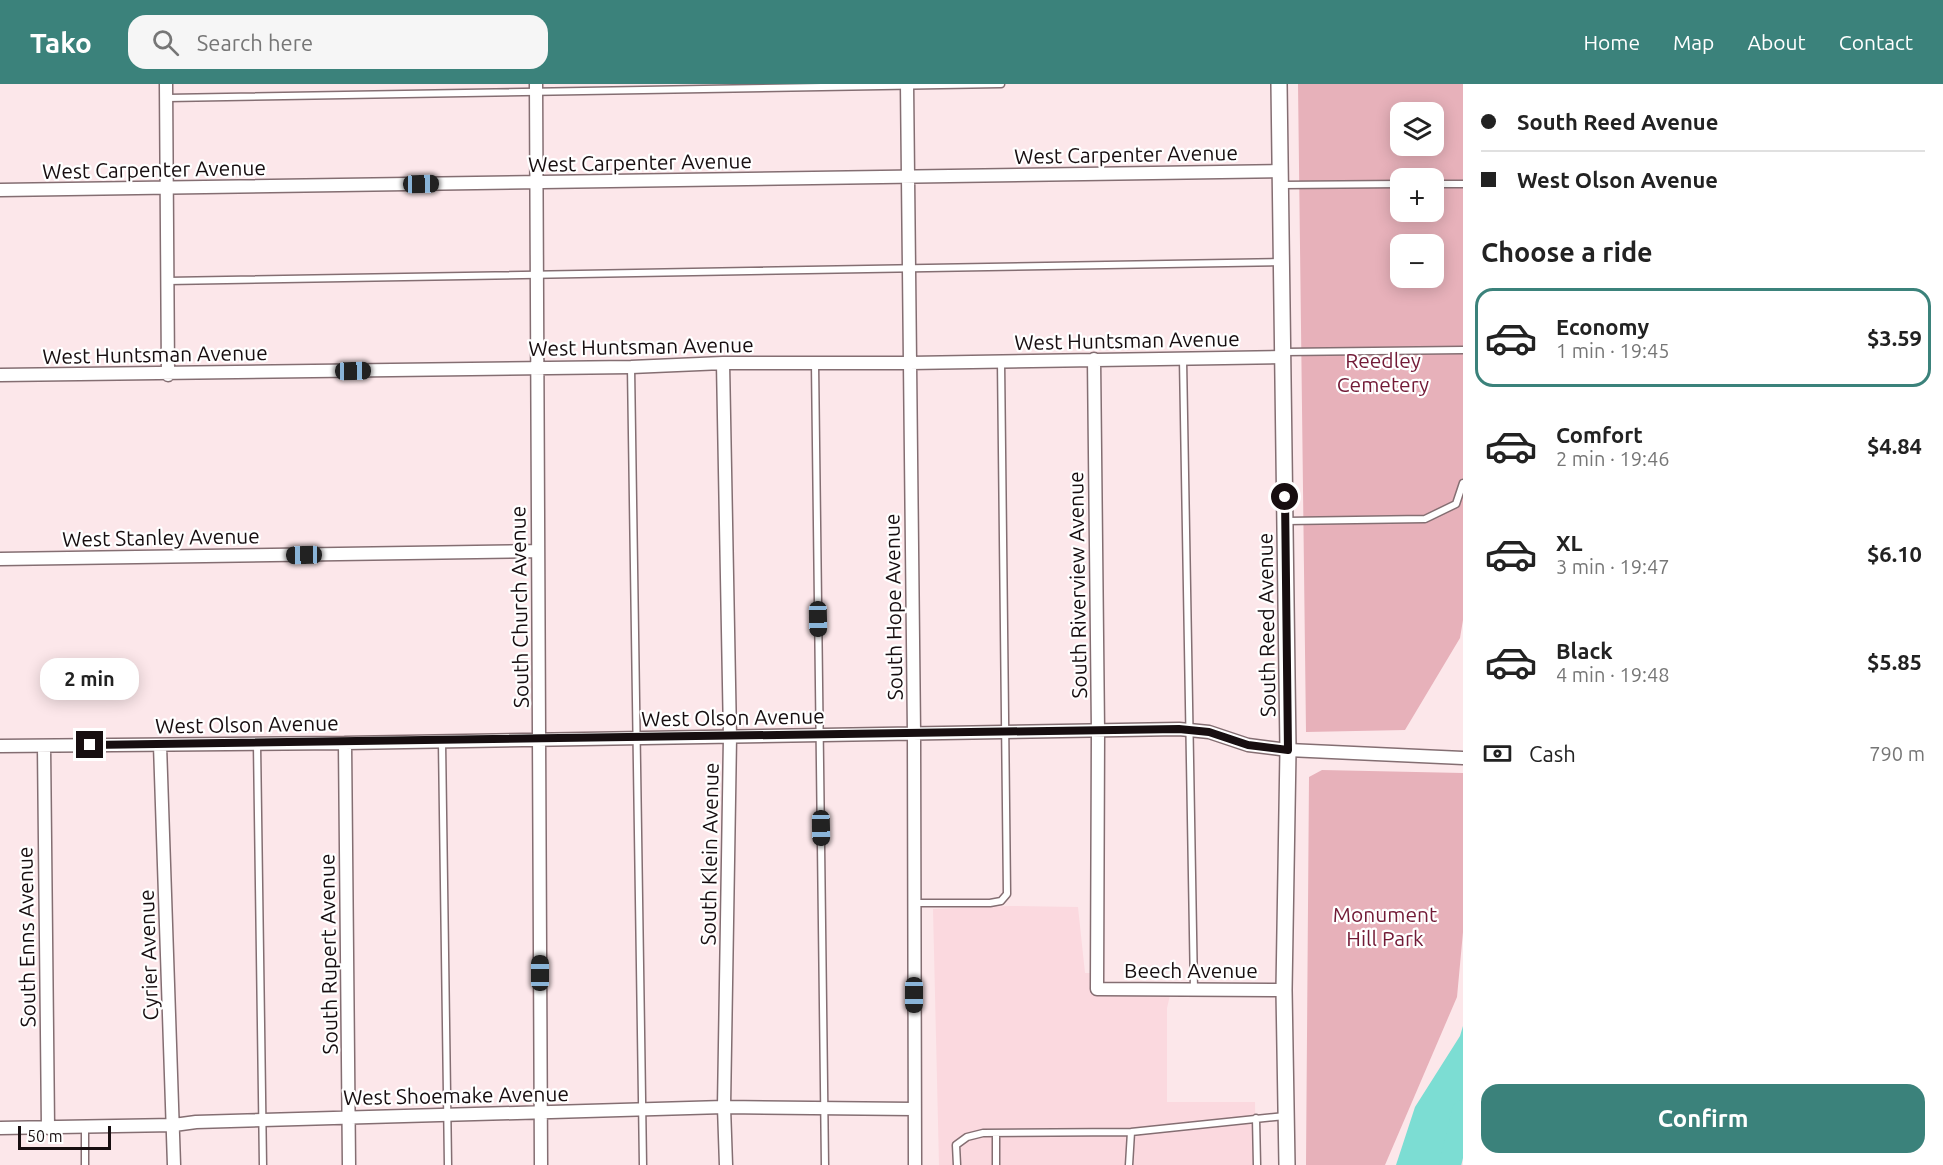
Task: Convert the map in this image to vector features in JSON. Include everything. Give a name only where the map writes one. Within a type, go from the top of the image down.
[{"type":"street","points":[[166,84],[168,375]]},
{"type":"street","name":"South Reed Avenue","points":[[1279,84],[1288,750],[1284,990],[1287,1165]]},
{"type":"street","name":"South Hope Avenue","points":[[907,85],[910,177],[915,1165]]},
{"type":"street","name":"South Church Avenue","points":[[536,88],[542,1165]]},
{"type":"street","name":"West Carpenter Avenue","points":[[0,190],[910,177],[1281,178]]},
{"type":"street","name":"West Huntsman Avenue","points":[[0,375],[168,375],[631,367],[723,363],[910,363],[1283,355]]},
{"type":"street","name":"South Riverview Avenue","points":[[1094,359],[1098,731],[1097,989]]},
{"type":"street","name":"South Klein Avenue","points":[[723,363],[730,737],[724,1107],[726,1165]]},
{"type":"street","name":"West Stanley Avenue","points":[[0,559],[538,551]]},
{"type":"street","name":"West Olson Avenue","points":[[0,746],[1190,730],[1209,732],[1248,745],[1288,750],[1463,758]]},
{"type":"street","name":"South Rupert Avenue","points":[[345,743],[349,1165]]},
{"type":"street","name":"Cyrier Avenue","points":[[160,745],[174,1165]]},
{"type":"street","name":"South Enns Avenue","points":[[44,746],[48,1128]]},
{"type":"street","name":"Beech Avenue","points":[[1097,989],[1284,990]]},
{"type":"street","name":"West Shoemake Avenue","points":[[0,1128],[174,1125],[196,1122],[349,1116],[724,1107],[914,1109]]},
{"type":"lane","points":[[166,98],[536,88],[1001,84]]},
{"type":"lane","points":[[1281,178],[1390,183]]},
{"type":"lane","points":[[1444,184],[1463,184]]},
{"type":"lane","points":[[166,281],[1282,262]]},
{"type":"lane","points":[[1283,355],[1463,350]]},
{"type":"lane","points":[[1184,358],[1194,990]]},
{"type":"lane","points":[[914,903],[1001,902],[1007,894],[1001,361]]},
{"type":"lane","points":[[815,363],[825,1165]]},
{"type":"lane","points":[[631,367],[643,1165]]},
{"type":"lane","points":[[1285,520],[1425,519],[1456,504],[1463,483]]},
{"type":"lane","points":[[441,741],[448,1165]]},
{"type":"lane","points":[[257,744],[262,1165]]},
{"type":"lane","points":[[957,1165],[956,1144],[967,1137],[996,1132],[1131,1132],[1286,1116]]},
{"type":"lane","points":[[1256,1118],[1257,1165]]},
{"type":"lane","points":[[85,1127],[86,1165]]},
{"type":"lane","points":[[996,1132],[996,1165]]},
{"type":"lane","points":[[1130,1165],[1131,1132]]},
{"type":"shaded area","points":[[1010,906],[1078,907],[1085,973],[1102,973],[1103,986],[1172,987],[1167,1008],[1167,1102],[1255,1102],[1256,1165],[939,1165],[933,909]]},
{"type":"green space","name":"Reedley Cemetery","points":[[1298,84],[1463,84],[1463,620],[1460,638],[1405,730],[1306,732]]},
{"type":"green space","name":"Monument Hill Park","points":[[1322,770],[1463,773],[1463,932],[1457,997],[1385,1165],[1306,1165],[1309,777]]},
{"type":"water","points":[[1463,1026],[1463,1154],[1457,1149],[1447,1165],[1396,1165],[1415,1107],[1460,1036]]},
{"type":"waterway","points":[[1450,1165],[1463,1111]]},
{"type":"route","points":[[90,745],[1179,729],[1209,732],[1248,745],[1288,750],[1285,497]]}]
